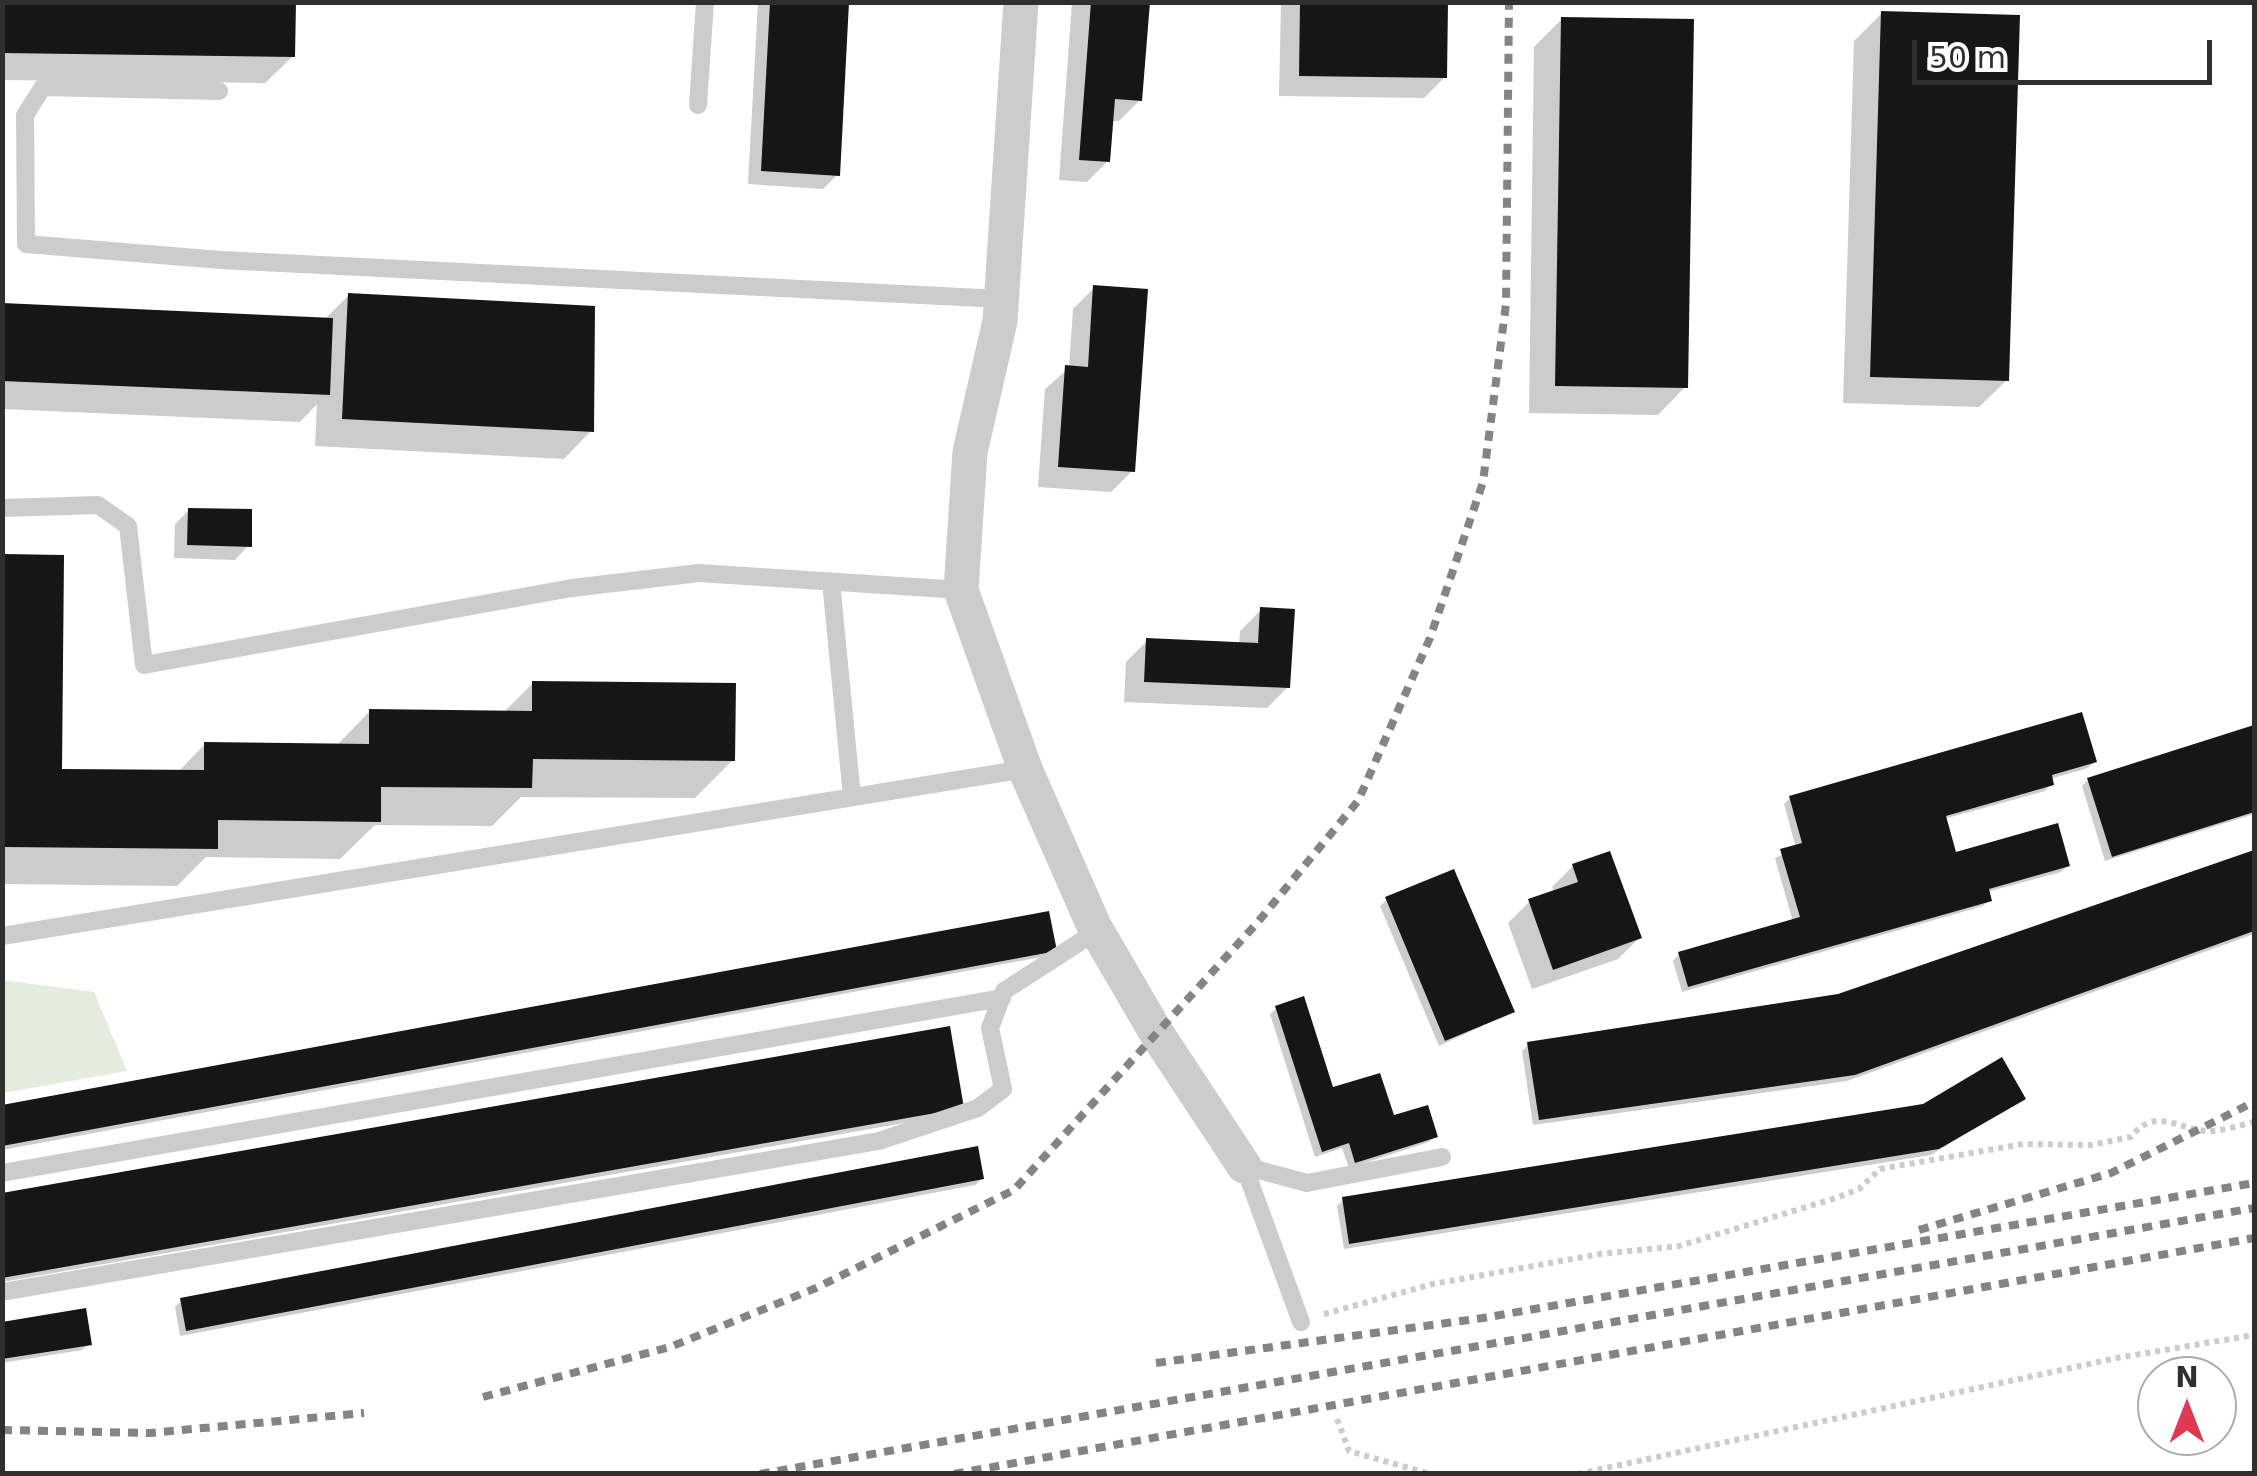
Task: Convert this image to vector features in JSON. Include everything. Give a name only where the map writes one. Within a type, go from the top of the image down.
[{"type":"street","points":[[1022,2],[1001,299],[970,452],[960,590],[1024,769],[1097,931],[1157,1034],[1244,1166]]},
{"type":"lane","points":[[698,106],[705,2]]},
{"type":"lane","points":[[220,91],[43,87],[25,115],[26,244],[220,260],[1001,299]]},
{"type":"lane","points":[[2,508],[98,505],[128,526],[144,666],[590,586],[698,573],[960,590]]},
{"type":"lane","points":[[831,582],[852,797]]},
{"type":"lane","points":[[2,936],[1024,769]]},
{"type":"lane","points":[[2,1292],[880,1141],[978,1108],[1003,1088],[990,1028],[1004,991],[1097,931]]},
{"type":"lane","points":[[2,1173],[1002,998]]},
{"type":"lane","points":[[1244,1166],[1307,1183],[1442,1158]]},
{"type":"lane","points":[[1244,1166],[1301,1322]]},
{"type":"path","points":[[1301,1322],[1433,1284],[1600,1254],[1678,1246],[1836,1198],[1859,1189],[1880,1169],[2023,1144],[2092,1145],[2130,1137],[2138,1128],[2170,1119],[2210,1131],[2254,1122]]},
{"type":"path","points":[[1578,1474],[2117,1358],[2254,1335]]},
{"type":"path","points":[[1337,1419],[1349,1451],[1430,1474]]},
{"type":"green space","points":[[3,980],[94,992],[127,1071],[3,1093]]},
{"type":"building","points":[[2,2],[296,2],[295,57],[2,53]]},
{"type":"building","points":[[770,2],[849,2],[840,176],[761,171]]},
{"type":"building","points":[[1091,2],[1150,2],[1142,101],[1115,99],[1110,162],[1079,160]]},
{"type":"building","points":[[1300,2],[1448,2],[1447,78],[1299,76]]},
{"type":"building","points":[[1881,11],[2020,15],[2009,381],[1870,377]]},
{"type":"building","points":[[1561,17],[1694,19],[1688,388],[1555,386]]},
{"type":"building","points":[[1093,285],[1148,289],[1135,472],[1058,467],[1065,365],[1088,367]]},
{"type":"building","points":[[348,293],[595,306],[594,432],[342,419]]},
{"type":"building","points":[[2,303],[333,318],[330,395],[2,381]]},
{"type":"building","points":[[188,508],[252,509],[252,547],[187,545]]},
{"type":"building","points":[[2,554],[64,555],[62,769],[204,770],[204,742],[369,744],[369,709],[532,711],[532,681],[736,683],[735,761],[533,759],[532,788],[381,787],[381,822],[218,820],[218,849],[3,847]]},
{"type":"building","points":[[1260,607],[1295,609],[1290,688],[1144,682],[1146,638],[1258,643]]},
{"type":"building","points":[[2082,712],[2097,762],[2052,775],[2054,785],[1946,816],[1956,852],[2058,823],[2070,866],[1989,889],[1992,901],[1688,987],[1678,952],[1800,917],[1780,849],[1802,843],[1789,796]]},
{"type":"building","points":[[2254,725],[2254,812],[2112,857],[2087,778]]},
{"type":"building","points":[[2254,850],[2254,931],[1855,1075],[1539,1120],[1527,1042],[1838,994]]},
{"type":"building","points":[[1610,851],[1642,938],[1553,970],[1528,899],[1578,882],[1572,864]]},
{"type":"building","points":[[1454,869],[1515,1012],[1445,1041],[1385,897]]},
{"type":"building","points":[[1049,911],[1057,951],[2,1146],[2,1105]]},
{"type":"building","points":[[1304,996],[1333,1087],[1380,1073],[1394,1115],[1428,1105],[1438,1137],[1355,1163],[1349,1143],[1322,1152],[1275,1006]]},
{"type":"building","points":[[950,1026],[964,1108],[2,1278],[2,1193]]},
{"type":"building","points":[[2002,1057],[2026,1099],[1939,1149],[1349,1244],[1342,1197],[1923,1104]]},
{"type":"building","points":[[978,1146],[984,1179],[186,1331],[180,1298]]},
{"type":"building","points":[[86,1308],[92,1345],[2,1359],[2,1322]]},
{"type":"railway","points":[[483,1397],[670,1347],[816,1288],[1014,1190],[1257,923],[1358,801],[1430,638],[1483,482],[1506,304],[1509,2]]},
{"type":"railway","points":[[1919,1230],[2111,1173],[2254,1102]]},
{"type":"railway","points":[[1156,1363],[1483,1318],[2254,1183]]},
{"type":"railway","points":[[760,1474],[2254,1208]]},
{"type":"railway","points":[[954,1474],[2254,1238]]},
{"type":"railway","points":[[2,1430],[150,1433],[364,1413]]}]
